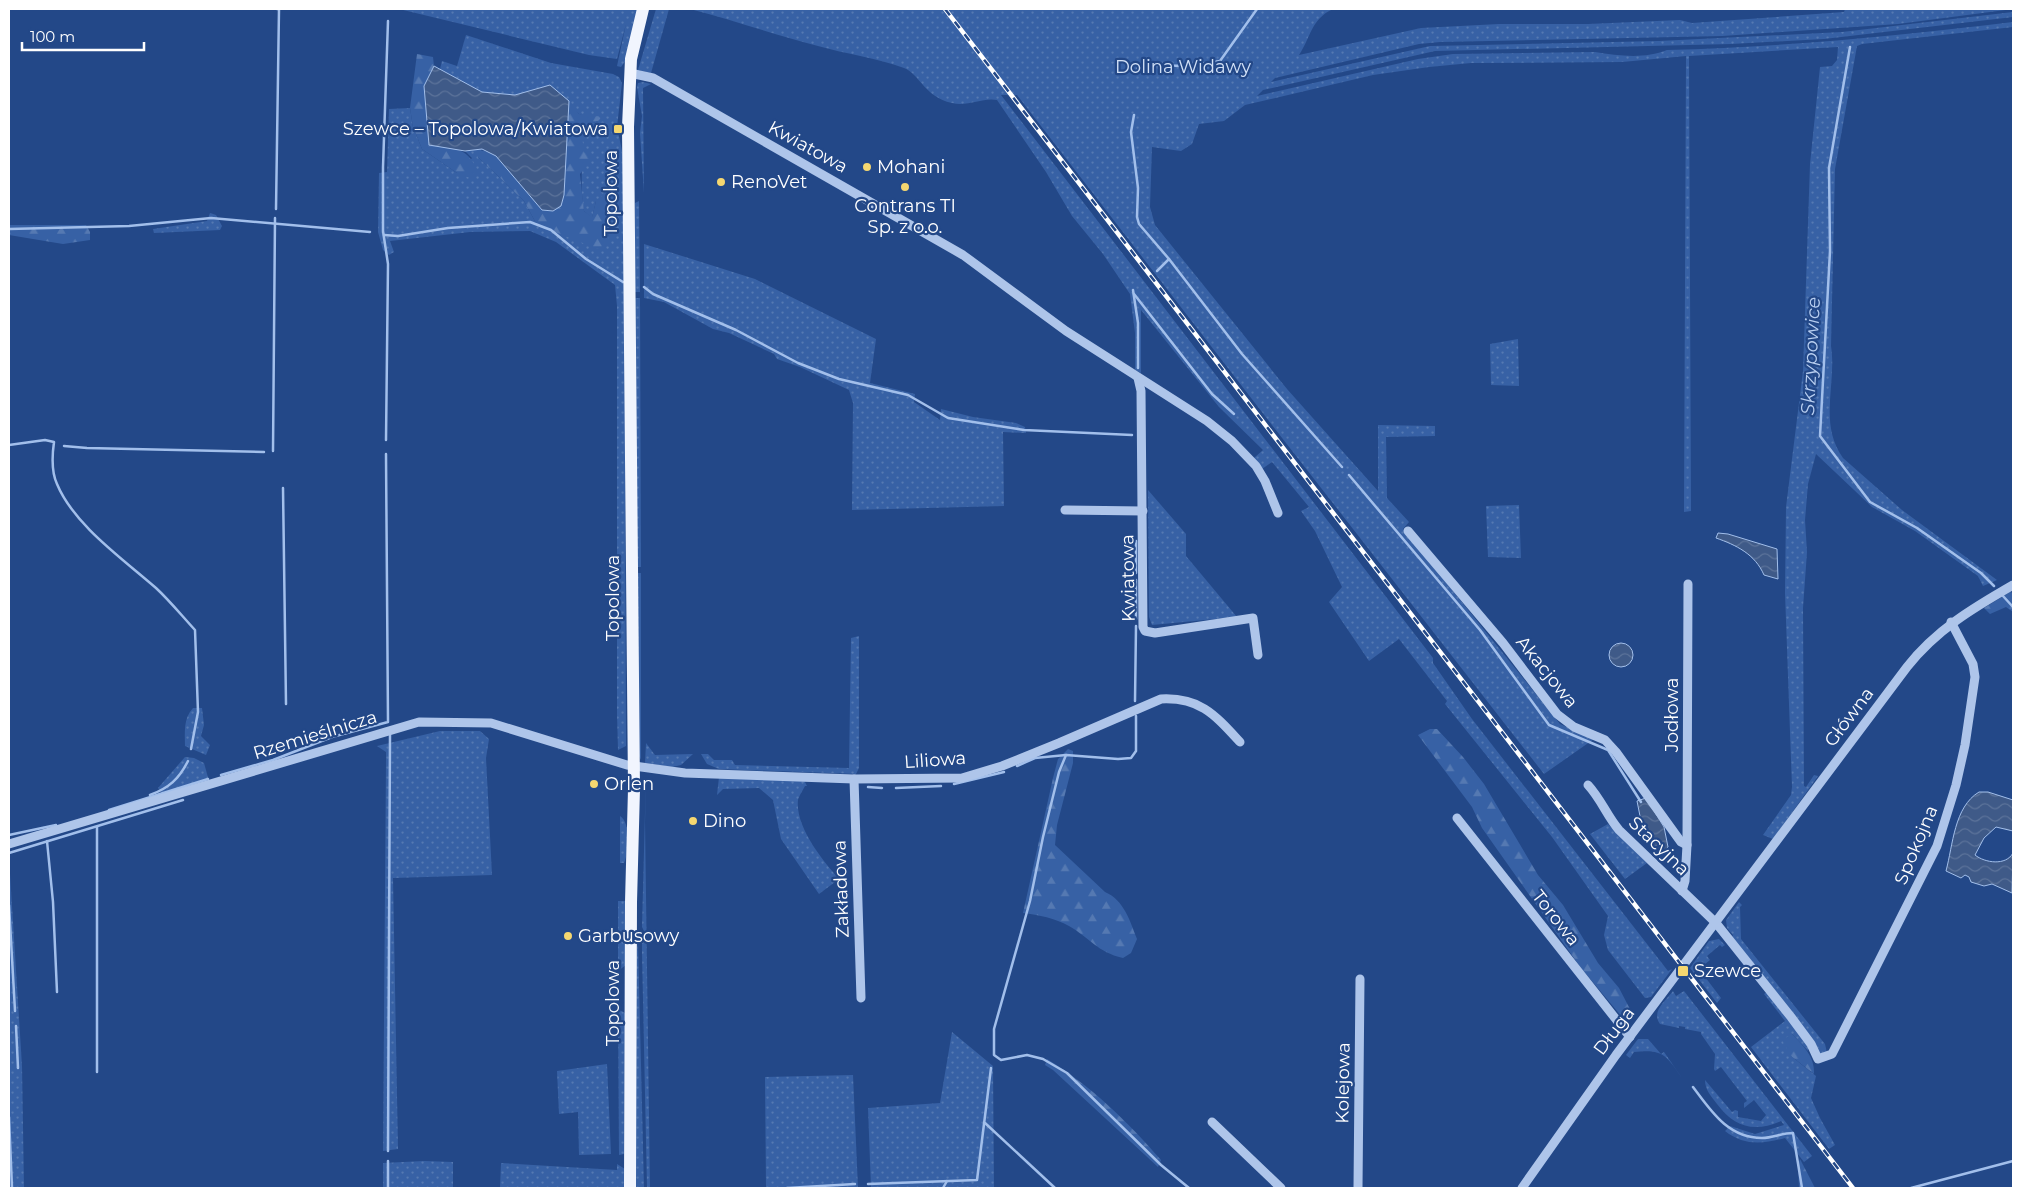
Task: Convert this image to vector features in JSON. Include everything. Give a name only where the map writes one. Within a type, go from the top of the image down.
[{"type":"main road","name":"Topolowa","points":[[630,1188],[633,766],[628,190],[630,74],[632,50],[643,9]]},
{"type":"street","name":"Kwiatowa","points":[[630,74],[653,78],[962,255],[1043,315],[1207,421],[1244,452],[1265,481],[1278,514]]},
{"type":"street","name":"Kwiatowa","points":[[1138,378],[1141,391],[1142,611],[1145,631],[1156,633],[1252,618],[1258,655]]},
{"type":"street","points":[[1066,510],[1143,511]]},
{"type":"street","name":"Akacjowa","points":[[1408,531],[1503,643],[1557,714],[1574,727],[1604,740],[1616,752],[1681,842],[1687,845]]},
{"type":"street","name":"Jodłowa","points":[[1682,891],[1685,881],[1687,845],[1688,584]]},
{"type":"street","name":"Główna","points":[[1736,896],[1907,667],[1933,638],[1951,622],[2013,584]]},
{"type":"street","name":"Spokojna","points":[[1818,1059],[1832,1054],[1933,854],[1952,800],[1965,745],[1975,677],[1973,664],[1951,622]]},
{"type":"street","name":"Liliowa","points":[[633,766],[685,773],[854,779],[962,778],[1002,766],[1160,699],[1193,702],[1205,708],[1214,714],[1240,742]]},
{"type":"street","name":"Rzemieślnicza","points":[[9,844],[419,722],[491,723],[633,766]]},
{"type":"street","name":"Zakładowa","points":[[854,779],[861,998]]},
{"type":"street","name":"Stacyjna","points":[[1588,785],[1619,830],[1716,923],[1791,1017],[1811,1044],[1818,1059]]},
{"type":"street","name":"Torowa","points":[[1457,818],[1630,1037]]},
{"type":"street","name":"Długa","points":[[1522,1188],[1630,1037],[1736,896]]},
{"type":"street","name":"Kolejowa","points":[[1358,1188],[1360,979]]},
{"type":"street","points":[[1212,1122],[1281,1188]]},
{"type":"green space","points":[[399,9],[638,9],[627,59],[621,67],[617,66],[626,24],[617,59],[589,55]]},
{"type":"green space","points":[[656,9],[669,9],[651,73],[638,70]]},
{"type":"green space","name":"Dolina Widawy","points":[[690,9],[1333,9],[1316,23],[1299,55],[1421,28],[1499,24],[1588,24],[1680,20],[1692,23],[1844,12],[1845,9],[2013,9],[1898,24],[1722,36],[1419,44],[1275,78],[1271,82],[1430,46],[1659,41],[1842,32],[2013,12],[2013,17],[1824,39],[1731,44],[1435,51],[1263,90],[1257,96],[1418,59],[1453,54],[1595,52],[1641,56],[1667,50],[1840,40],[2013,22],[2013,27],[1857,46],[1835,169],[1830,417],[1831,431],[1836,445],[1843,458],[1902,510],[1997,580],[1983,586],[1978,576],[1915,531],[1872,507],[1816,454],[1808,484],[1805,520],[1807,552],[1803,608],[1804,786],[1806,787],[1814,775],[1818,776],[1773,839],[1763,835],[1791,795],[1792,787],[1785,593],[1786,507],[1803,371],[1810,164],[1820,67],[1832,66],[1837,60],[1838,47],[1689,56],[1691,511],[1684,512],[1686,56],[1622,62],[1471,63],[1373,75],[1245,105],[1224,121],[1199,124],[1192,144],[1181,151],[1152,147],[1150,207],[1155,225],[1287,389],[1378,491],[1378,425],[1435,426],[1435,436],[1386,437],[1387,498],[1409,522],[1403,529],[1560,724],[1594,739],[1544,774],[1017,95],[1001,95],[1433,658],[1433,663],[1472,719],[1668,971],[1672,969],[1651,997],[1645,998],[1608,950],[1604,935],[1608,916],[1552,837],[1445,704],[1447,701],[1399,639],[1369,661],[1329,602],[1342,587],[1315,531],[1301,511],[1309,507],[1272,462],[1262,469],[1254,458],[1263,450],[1219,407],[1141,310],[1141,373],[1135,370],[1135,333],[1130,294],[1103,254],[1072,216],[1046,172],[997,100],[992,99],[964,104],[952,103],[935,96],[910,71],[904,68],[883,61],[802,42]]},
{"type":"green space","points":[[466,35],[551,63],[613,74],[619,77],[622,83],[617,127],[624,160],[626,746],[618,750],[617,306],[615,285],[556,242],[530,231],[470,232],[390,241],[394,252],[389,255],[383,250],[378,232],[379,173],[387,172],[389,109],[410,108],[413,127],[422,149],[457,173],[472,158],[465,151],[482,149],[478,157],[524,201],[537,225],[565,234],[609,237],[606,226],[612,202],[596,201],[592,218],[584,211],[583,201],[581,128],[598,121],[579,114],[550,85],[515,95],[482,92],[440,69],[442,61],[457,66]]},
{"type":"green space","points":[[417,54],[433,57],[434,66],[424,86],[429,144],[452,148],[469,157],[477,170],[470,178],[457,173],[422,149],[413,127],[410,108]]},
{"type":"green space","points":[[638,83],[651,84],[643,88],[644,193],[640,133],[642,116],[637,87]]},
{"type":"green space","points":[[569,101],[579,114],[602,117],[598,121],[581,128],[584,152],[592,158],[580,174],[584,211],[592,217],[596,201],[604,194],[611,197],[612,202],[606,226],[609,237],[606,244],[598,249],[537,225],[524,201],[478,157],[476,151],[485,151],[504,163],[522,182],[542,210],[564,195]]},
{"type":"green space","points":[[639,201],[640,292],[635,292],[635,203]]},
{"type":"green space","points":[[210,213],[216,215],[222,226],[220,230],[154,233],[153,229],[207,221]]},
{"type":"green space","points":[[9,225],[86,225],[90,232],[90,240],[63,244],[9,235]]},
{"type":"green space","points":[[644,244],[755,279],[876,339],[870,383],[915,394],[914,402],[940,420],[941,409],[973,417],[1016,423],[1025,427],[1026,433],[1003,432],[1004,506],[852,510],[853,403],[849,390],[800,367],[777,359],[774,354],[729,333],[713,329],[664,302],[644,298]]},
{"type":"green space","points":[[635,298],[640,298],[641,567],[636,567]]},
{"type":"green space","points":[[1518,339],[1519,386],[1491,385],[1490,344]]},
{"type":"green space","points":[[1148,490],[1186,534],[1186,556],[1237,617],[1152,625],[1149,617]]},
{"type":"green space","points":[[1519,505],[1521,558],[1488,557],[1486,506]]},
{"type":"green space","points":[[637,573],[641,573],[641,760],[639,756]]},
{"type":"green space","points":[[2010,592],[2013,593],[2013,612],[2006,607],[1990,614],[1984,608]]},
{"type":"green space","points":[[859,636],[859,768],[856,774],[719,769],[707,764],[701,754],[708,754],[714,760],[732,760],[735,765],[849,768],[851,638]]},
{"type":"green space","points":[[193,708],[202,708],[204,725],[201,736],[210,745],[206,755],[185,746],[186,721]]},
{"type":"green space","points":[[1430,729],[1437,729],[1463,757],[1484,784],[1538,875],[1563,905],[1598,963],[1619,988],[1631,1011],[1622,1017],[1581,968],[1482,828],[1472,807],[1418,735]]},
{"type":"green space","points":[[440,731],[480,731],[489,739],[486,758],[492,875],[393,878],[398,1149],[383,1151],[386,752],[377,746]]},
{"type":"green space","points":[[646,743],[655,755],[693,754],[681,765],[672,767],[645,763]]},
{"type":"green space","points":[[1068,749],[1073,751],[1073,763],[1057,825],[1055,845],[1105,892],[1117,900],[1126,912],[1137,939],[1131,953],[1123,958],[1100,948],[1064,923],[1047,917],[1023,913],[1058,759]]},
{"type":"green space","points":[[185,757],[194,758],[204,763],[209,781],[164,796],[158,788]]},
{"type":"green space","points":[[646,775],[650,1188],[647,1188],[642,952],[642,935],[645,933],[642,927]]},
{"type":"green space","points":[[719,777],[804,780],[807,786],[805,786],[798,800],[801,821],[811,843],[839,879],[819,894],[781,839],[773,800],[759,788],[723,789],[717,795]]},
{"type":"green space","points":[[620,816],[626,825],[628,838],[624,863],[620,863]]},
{"type":"green space","points":[[1608,824],[1647,863],[1625,879],[1590,834]]},
{"type":"green space","points":[[9,858],[22,1066],[24,1188],[9,1188]]},
{"type":"green space","points":[[618,901],[627,901],[626,965],[618,971]]},
{"type":"green space","points":[[1739,902],[1742,905],[1740,907],[1741,939],[1825,1044],[1827,1053],[1819,1056],[1732,937],[1733,935],[1727,928],[1726,920]]},
{"type":"green space","points":[[1719,939],[1725,945],[1722,947],[1720,945],[1707,956],[1710,960],[1699,969],[1721,998],[1717,1003],[1690,968],[1709,941]]},
{"type":"green space","points":[[638,942],[644,1188],[635,1188],[635,970]]},
{"type":"green space","points":[[1673,991],[1676,996],[1684,991],[1812,1156],[1804,1162],[1785,1138],[1769,1142],[1754,1142],[1739,1139],[1725,1131],[1730,1126],[1755,1134],[1784,1125],[1781,1121],[1762,1127],[1745,1126],[1730,1118],[1717,1104],[1707,1090],[1705,1080],[1732,1112],[1738,1111],[1738,1117],[1761,1121],[1766,1115],[1754,1100],[1744,1108],[1744,1103],[1747,1101],[1721,1067],[1715,1071],[1715,1054],[1701,1032],[1685,1029],[1685,1027],[1679,1026],[1679,1028],[1660,1024],[1657,1015],[1658,1011]]},
{"type":"green space","points":[[1768,991],[1808,1045],[1808,1051],[1792,1034],[1791,1056],[1816,1076],[1811,1098],[1835,1145],[1829,1149],[1751,1047],[1785,1021],[1764,994]]},
{"type":"green space","points":[[618,1009],[625,1013],[624,1154],[619,1155]]},
{"type":"green space","points":[[952,1032],[993,1066],[994,1188],[871,1188],[868,1108],[940,1103]]},
{"type":"green space","points":[[1792,1034],[1804,1047],[1813,1062],[1814,1074],[1791,1056],[1782,1040]]},
{"type":"green space","points":[[1638,1039],[1648,1039],[1661,1054],[1664,1052],[1682,1078],[1663,1055],[1644,1051],[1634,1052],[1630,1058],[1626,1055]]},
{"type":"green space","points":[[1047,1059],[1078,1080],[1122,1118],[1161,1160],[1158,1167],[1053,1070],[1045,1065]]},
{"type":"green space","points":[[607,1064],[611,1154],[579,1155],[578,1112],[559,1114],[557,1071]]},
{"type":"green space","points":[[853,1075],[858,1188],[766,1188],[765,1077]]},
{"type":"green space","points":[[1800,1159],[1815,1188],[1799,1188],[1798,1165]]},
{"type":"green space","points":[[453,1162],[453,1188],[383,1188],[383,1163]]},
{"type":"green space","points":[[501,1163],[617,1170],[617,1164],[625,1169],[626,1188],[500,1188]]},
{"type":"water","points":[[434,66],[482,92],[515,95],[550,85],[569,101],[564,195],[561,206],[553,211],[542,210],[496,156],[482,149],[465,151],[429,145],[424,86]]},
{"type":"water","points":[[1718,533],[1728,534],[1777,549],[1778,579],[1764,575],[1756,561],[1744,551],[1716,538]]},
{"type":"water","points":[[1621,643],[1629,647],[1633,655],[1629,663],[1621,667],[1613,663],[1609,655],[1613,647]]},
{"type":"water","points":[[1979,792],[1988,792],[2013,800],[2013,831],[1996,827],[1984,838],[1975,855],[1984,860],[1995,862],[2006,860],[2013,853],[2012,893],[1992,884],[1984,886],[1971,882],[1969,877],[1965,875],[1961,878],[1946,871],[1959,817],[1964,807]]},
{"type":"water","points":[[1646,798],[1664,827],[1668,847],[1660,855],[1654,853],[1651,835],[1642,826],[1637,801]]},
{"type":"waterway","points":[[276,209],[279,9],[277,9]]},
{"type":"waterway","points":[[1137,69],[1140,65],[1189,66],[1220,61],[1257,9]]},
{"type":"waterway","points":[[386,440],[388,264],[383,231],[383,167],[388,21]]},
{"type":"waterway","name":"Skrzypowice","points":[[1850,47],[1829,168],[1830,251],[1820,436],[1870,502],[1917,528],[1981,573],[1994,586]]},
{"type":"waterway","points":[[1134,115],[1131,132],[1138,188],[1137,217],[1139,224],[1169,259],[1242,354],[1342,467]]},
{"type":"waterway","points":[[9,229],[129,226],[211,218],[370,232]]},
{"type":"waterway","points":[[273,451],[275,218]]},
{"type":"waterway","points":[[384,235],[398,236],[448,228],[530,222],[551,230],[586,259],[623,282]]},
{"type":"waterway","points":[[1157,271],[1169,259]]},
{"type":"waterway","points":[[644,287],[653,294],[736,330],[798,363],[839,379],[908,395],[948,418],[1024,430],[1132,435]]},
{"type":"waterway","points":[[1133,290],[1138,323],[1138,368]]},
{"type":"waterway","points":[[1134,294],[1212,394],[1234,414]]},
{"type":"waterway","points":[[9,445],[45,440],[54,442],[52,463],[55,479],[65,499],[75,513],[100,540],[156,588],[195,630],[198,712],[191,749]]},
{"type":"waterway","points":[[64,446],[264,452]]},
{"type":"waterway","points":[[221,775],[273,760],[332,737],[388,722],[386,454]]},
{"type":"waterway","points":[[1349,475],[1480,630],[1549,725],[1608,750],[1641,802]]},
{"type":"waterway","points":[[283,488],[286,704]]},
{"type":"waterway","points":[[1136,541],[1136,573]]},
{"type":"waterway","points":[[1136,580],[1136,619]]},
{"type":"waterway","name":"Skrzypowice","points":[[2003,596],[2013,607]]},
{"type":"waterway","points":[[1135,701],[1136,626]]},
{"type":"waterway","points":[[1136,716],[1136,751],[1131,758],[1118,759],[1066,755],[1059,772],[1030,901],[994,1029],[994,1055],[1001,1060],[1027,1055],[1043,1059],[1067,1073],[1161,1165],[1189,1188]]},
{"type":"waterway","points":[[388,1151],[390,735]]},
{"type":"waterway","points":[[1017,766],[1035,758],[1066,755]]},
{"type":"waterway","points":[[150,795],[173,782],[188,761]]},
{"type":"waterway","points":[[954,784],[1004,772]]},
{"type":"waterway","points":[[109,810],[208,779]]},
{"type":"waterway","points":[[896,788],[941,786]]},
{"type":"waterway","points":[[868,787],[882,788]]},
{"type":"waterway","points":[[9,853],[183,800]]},
{"type":"waterway","points":[[9,835],[56,825]]},
{"type":"waterway","points":[[97,827],[97,1072]]},
{"type":"waterway","points":[[47,841],[53,902],[57,992]]},
{"type":"waterway","points":[[9,905],[15,1011]]},
{"type":"waterway","points":[[16,1026],[18,1068]]},
{"type":"waterway","points":[[868,1184],[977,1180],[991,1068]]},
{"type":"waterway","points":[[1693,1087],[1714,1114],[1739,1133],[1750,1137],[1762,1138],[1793,1133],[1802,1188]]},
{"type":"waterway","points":[[9,1117],[12,1188]]},
{"type":"waterway","points":[[985,1123],[1055,1188]]},
{"type":"waterway","points":[[388,1161],[388,1188]]},
{"type":"waterway","name":"Skrzypowice","points":[[1911,1188],[2013,1161]]},
{"type":"waterway","points":[[943,1188],[947,1181]]},
{"type":"waterway","points":[[787,1188],[855,1184]]},
{"type":"railway","points":[[945,9],[1853,1188]]},
{"type":"place","name":"Szewce – Topolowa/Kwiatowa","points":[[618,129]]},
{"type":"place","name":"Mohani","points":[[867,167]]},
{"type":"place","name":"RenoVet","points":[[721,182]]},
{"type":"place","name":"Contrans TI Sp. z o.o.","points":[[905,187]]},
{"type":"place","name":"Orlen","points":[[594,784]]},
{"type":"place","name":"Dino","points":[[693,821]]},
{"type":"place","name":"Garbusowy","points":[[568,936]]},
{"type":"place","name":"Szewce","points":[[1683,971]]}]
